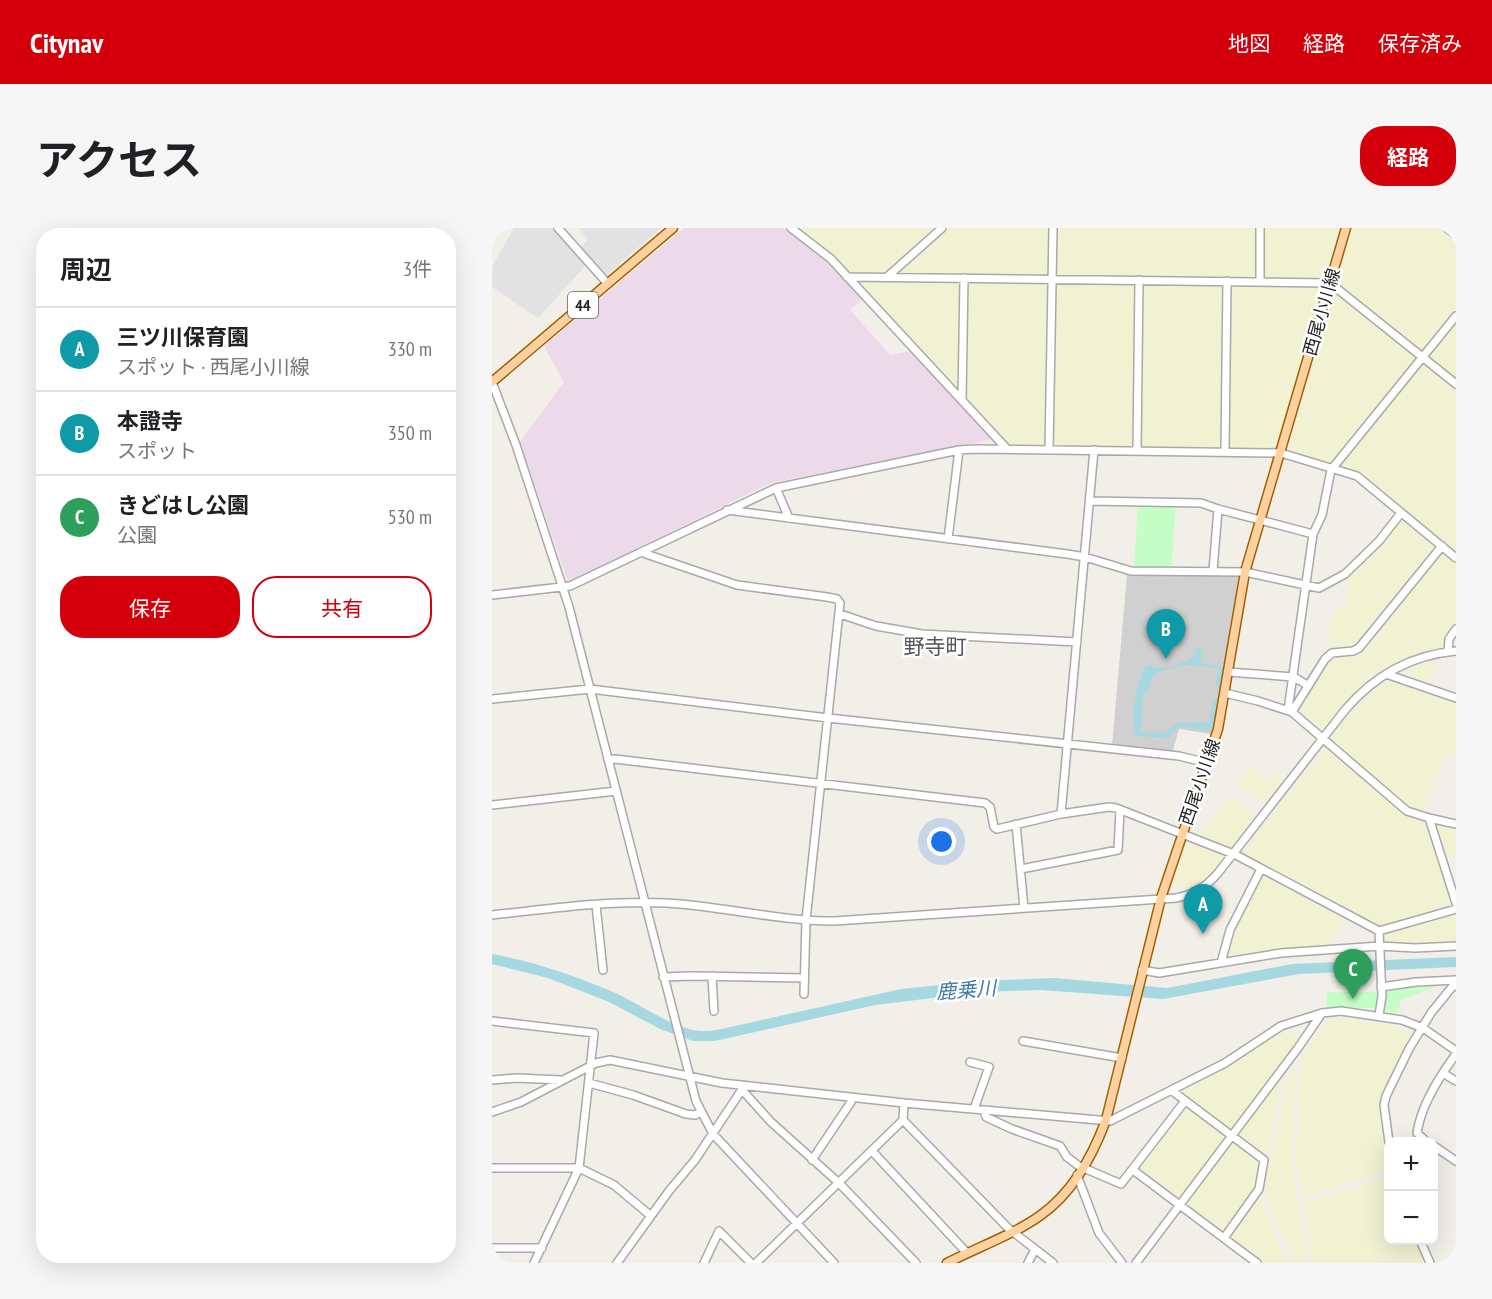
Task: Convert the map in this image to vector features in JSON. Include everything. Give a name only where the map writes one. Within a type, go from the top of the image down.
[{"type":"main road","name":"44","points":[[492,382],[673,228]]},
{"type":"main road","name":"西尾小川線","points":[[947,1263],[1033,1220],[1049,1209],[1080,1171],[1098,1140],[1106,1120],[1161,898],[1218,729],[1245,573],[1346,228]]},
{"type":"street","points":[[791,228],[824,253],[1007,449]]},
{"type":"street","points":[[887,276],[942,228]]},
{"type":"street","points":[[1049,449],[1053,228]]},
{"type":"street","points":[[1260,228],[1260,281]]},
{"type":"street","points":[[1447,228],[1456,236]]},
{"type":"street","points":[[562,229],[608,284]]},
{"type":"street","points":[[847,277],[1330,282],[1456,384]]},
{"type":"street","points":[[962,400],[964,278]]},
{"type":"street","points":[[1137,450],[1139,280]]},
{"type":"street","points":[[1225,451],[1227,281]]},
{"type":"street","points":[[1290,711],[1312,534],[1322,515],[1332,468],[1456,316]]},
{"type":"street","points":[[492,382],[516,445],[563,588],[689,1077],[701,1112],[713,1134],[834,1263]]},
{"type":"street","points":[[492,595],[563,588],[776,488],[959,450],[1049,449],[1281,453],[1357,476],[1456,558]]},
{"type":"street","points":[[948,539],[959,450]]},
{"type":"street","points":[[1061,814],[1094,450]]},
{"type":"street","points":[[776,488],[789,518]]},
{"type":"street","points":[[1090,501],[1201,503],[1312,534]]},
{"type":"street","points":[[1213,571],[1218,509]]},
{"type":"street","points":[[727,510],[1085,557],[1131,571],[1245,573],[1319,588],[1345,574],[1379,541],[1401,513]]},
{"type":"street","points":[[1290,711],[1332,653],[1353,651],[1359,648],[1442,546]]},
{"type":"street","points":[[643,551],[646,554],[737,585],[837,599],[840,603],[806,920],[804,994]]},
{"type":"street","points":[[840,614],[876,626],[922,634],[1077,642]]},
{"type":"street","points":[[492,915],[645,902],[806,920],[851,921],[1182,897],[1201,889],[1214,878],[1351,703],[1386,674],[1410,662],[1452,652],[1449,639],[1456,629]]},
{"type":"street","points":[[1228,672],[1293,677],[1307,685]]},
{"type":"street","points":[[1386,674],[1456,698]]},
{"type":"street","points":[[492,699],[590,689],[828,718],[1179,756],[1208,763]]},
{"type":"street","points":[[1225,693],[1290,711],[1407,811],[1456,824]]},
{"type":"street","points":[[608,760],[985,803],[990,807],[995,828],[1061,814],[1109,807],[1232,854],[1379,931],[1456,909]]},
{"type":"street","points":[[492,805],[616,791]]},
{"type":"street","points":[[1021,869],[1118,850],[1120,810]]},
{"type":"street","points":[[1429,818],[1456,903]]},
{"type":"street","points":[[1016,824],[1024,908]]},
{"type":"street","points":[[1221,963],[1230,930],[1261,869]]},
{"type":"street","points":[[596,905],[603,970]]},
{"type":"street","points":[[1379,931],[1382,996],[1379,1015]]},
{"type":"street","points":[[1142,972],[1159,973],[1281,953],[1456,946]]},
{"type":"street","points":[[712,976],[714,1011]]},
{"type":"street","points":[[663,977],[804,978]]},
{"type":"street","points":[[1381,985],[1456,980]]},
{"type":"street","points":[[1388,1137],[1384,1106],[1386,1096],[1422,1028],[1438,1004],[1452,987],[1456,986]]},
{"type":"street","points":[[492,1112],[521,1102],[592,1065],[610,1060],[743,1088],[1106,1120],[1125,1115],[1224,1063],[1281,1026],[1322,1012],[1341,1011],[1402,1020],[1422,1028],[1456,1053],[1443,1073],[1419,1123],[1417,1133],[1421,1137]]},
{"type":"street","points":[[1136,1263],[1298,1048],[1322,1012]]},
{"type":"street","points":[[492,1021],[594,1033],[579,1168],[534,1263]]},
{"type":"street","points":[[1023,1041],[1122,1058]]},
{"type":"street","points":[[970,1062],[989,1066],[974,1109]]},
{"type":"street","points":[[1443,1073],[1456,1081]]},
{"type":"street","points":[[492,1080],[517,1078],[563,1080]]},
{"type":"street","points":[[589,1083],[633,1095],[686,1114],[695,1115],[701,1112]]},
{"type":"street","points":[[617,1263],[713,1134],[743,1088]]},
{"type":"street","points":[[743,1088],[771,1122],[839,1183],[916,1263]]},
{"type":"street","points":[[1171,1090],[1262,1159],[1264,1163],[1259,1189],[1224,1238]]},
{"type":"street","points":[[812,1160],[851,1102],[852,1097]]},
{"type":"street","points":[[1080,1171],[1121,1184],[1185,1101]]},
{"type":"street","points":[[704,1263],[719,1231],[754,1263],[903,1120],[904,1103]]},
{"type":"street","points":[[984,1110],[986,1117],[1060,1146],[1080,1171],[1099,1233],[1122,1263]]},
{"type":"street","points":[[903,1120],[1012,1231],[1053,1263]]},
{"type":"street","points":[[1438,1149],[1456,1161]]},
{"type":"street","points":[[872,1151],[967,1253]]},
{"type":"street","points":[[492,1168],[579,1168],[614,1185],[651,1216]]},
{"type":"street","points":[[1133,1170],[1257,1263]]},
{"type":"street","points":[[1422,1245],[1430,1263]]},
{"type":"street","points":[[492,1248],[542,1248]]},
{"type":"street","points":[[1028,1263],[1035,1249]]},
{"type":"shaded area","points":[[514,228],[556,228],[587,264],[538,318],[492,287],[492,267]]},
{"type":"shaded area","points":[[579,228],[661,228],[605,276],[580,248],[588,240]]},
{"type":"shaded area","points":[[684,228],[783,228],[819,255],[863,299],[850,310],[890,355],[911,351],[994,439],[770,483],[568,582],[520,442],[564,382],[544,346]]},
{"type":"shaded area","points":[[1127,574],[1239,574],[1212,734],[1179,729],[1172,753],[1112,747]]},
{"type":"green space","points":[[798,228],[1341,228],[1276,449],[1010,445],[848,273]]},
{"type":"green space","points":[[1352,228],[1456,228],[1456,553],[1357,472],[1287,452]]},
{"type":"green space","points":[[1138,504],[1176,505],[1171,569],[1134,568]]},
{"type":"green space","points":[[1403,521],[1435,546],[1353,646],[1330,647],[1329,623],[1336,608],[1347,602],[1347,580]]},
{"type":"green space","points":[[1443,551],[1456,562],[1456,621],[1445,634],[1443,647],[1372,673],[1324,729],[1299,710],[1329,660],[1353,657]]},
{"type":"green space","points":[[1435,661],[1431,683],[1403,671]]},
{"type":"green space","points":[[1390,678],[1456,700],[1456,757],[1444,754],[1437,781],[1434,781],[1423,815],[1409,809],[1329,740],[1359,703]]},
{"type":"green space","points":[[1325,749],[1406,815],[1426,821],[1455,907],[1382,928],[1377,927],[1239,854]]},
{"type":"green space","points":[[1252,766],[1268,781],[1276,773],[1286,780],[1266,804],[1237,785]]},
{"type":"green space","points":[[1231,796],[1256,816],[1229,851],[1197,837]]},
{"type":"green space","points":[[1435,821],[1456,826],[1456,854],[1444,857],[1433,824]]},
{"type":"green space","points":[[1187,839],[1224,854],[1209,876],[1191,889],[1172,884]]},
{"type":"green space","points":[[1264,873],[1345,916],[1328,948],[1226,960],[1232,932],[1261,874]]},
{"type":"green space","points":[[1456,912],[1456,944],[1385,945],[1382,942],[1382,934],[1385,931]]},
{"type":"green space","points":[[1415,984],[1442,984],[1401,1000],[1397,1013],[1384,1009],[1387,989]]},
{"type":"green space","points":[[1327,992],[1379,992],[1378,1008],[1327,1007]]},
{"type":"green space","points":[[1336,1017],[1394,1026],[1413,1034],[1385,1089],[1381,1102],[1384,1137],[1384,1173],[1302,1197],[1296,1156],[1301,1058],[1327,1022]]},
{"type":"green space","points":[[1286,1029],[1301,1039],[1231,1132],[1180,1093],[1231,1065]]},
{"type":"green space","points":[[1296,1064],[1292,1157],[1306,1263],[1295,1263],[1271,1211],[1265,1187],[1288,1075]]},
{"type":"green space","points":[[1284,1073],[1266,1156],[1238,1135]]},
{"type":"green space","points":[[1186,1104],[1228,1136],[1182,1200],[1178,1200],[1137,1169]]},
{"type":"green space","points":[[1233,1140],[1261,1160],[1256,1188],[1224,1232],[1185,1203]]},
{"type":"green space","points":[[1384,1179],[1384,1245],[1418,1245],[1425,1263],[1311,1263],[1303,1202]]},
{"type":"green space","points":[[1259,1194],[1287,1263],[1261,1263],[1227,1238]]},
{"type":"water","points":[[1198,648],[1202,648],[1201,663],[1223,667],[1220,687],[1215,686],[1219,668],[1185,665],[1158,672],[1143,696],[1141,732],[1164,733],[1178,723],[1209,722],[1214,698],[1221,699],[1212,731],[1182,727],[1168,738],[1136,736],[1134,730],[1135,703],[1143,667],[1152,665],[1153,668],[1172,667],[1195,656]]},
{"type":"water","name":"鹿乗川","points":[[492,954],[582,979],[621,995],[679,1026],[703,1031],[717,1030],[901,989],[979,981],[1054,978],[1167,988],[1292,964],[1456,957],[1456,967],[1299,974],[1163,999],[1041,990],[982,992],[875,1005],[715,1041],[693,1041],[660,1029],[609,1002],[548,978],[492,964]]},
{"type":"place","name":"本證寺","points":[[1166,659]]},
{"type":"place","name":"三ツ川保育園","points":[[1203,934]]},
{"type":"place","name":"きどはし公園","points":[[1353,999]]},
{"type":"district","name":"野寺町","points":[[935,647]]}]
